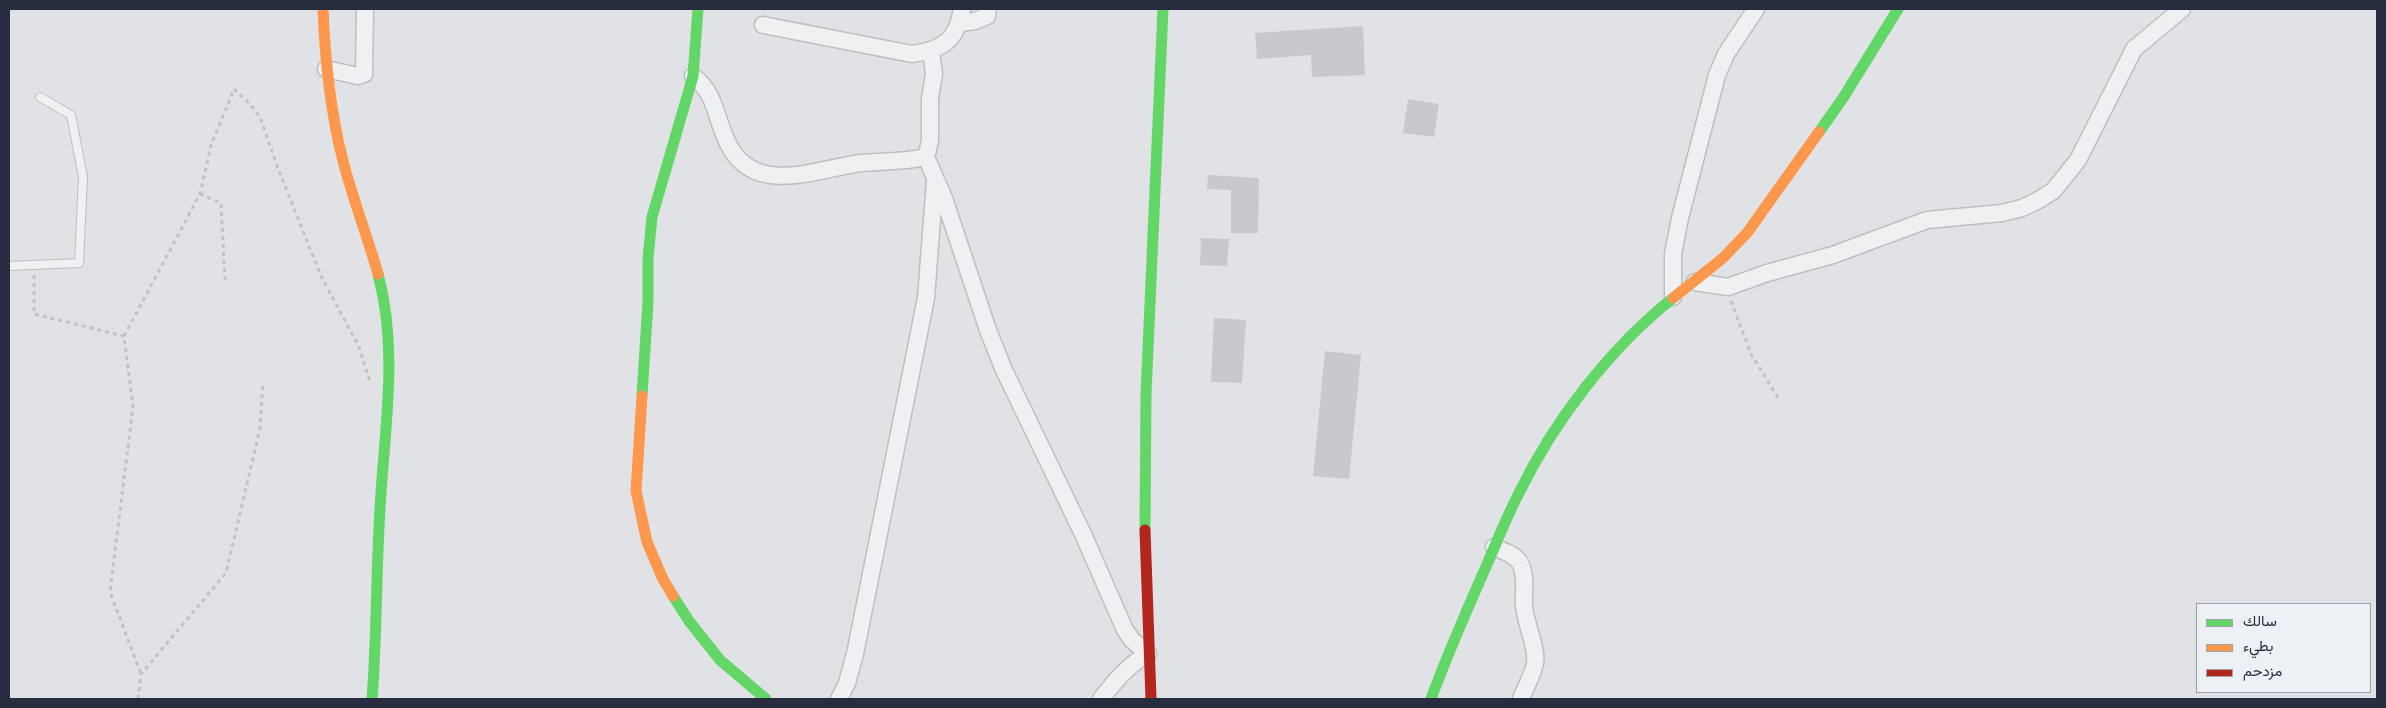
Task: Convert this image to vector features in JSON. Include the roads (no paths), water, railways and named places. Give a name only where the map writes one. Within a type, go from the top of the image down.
[{"type":"street","points":[[323,9],[326,69],[346,174],[376,268],[388,322],[390,385],[382,480],[377,642],[372,699]]},
{"type":"street","points":[[326,69],[358,76],[364,74],[365,9]]},
{"type":"street","points":[[698,9],[693,76],[659,187],[652,217],[648,258],[648,311],[636,491],[647,542],[662,577],[689,621],[720,660],[766,699]]},
{"type":"street","points":[[763,24],[912,54],[931,51],[947,42],[956,32],[961,16],[974,21],[987,16],[988,9]]},
{"type":"street","points":[[1151,699],[1144,525],[1146,394],[1158,177],[1163,9]]},
{"type":"street","points":[[1673,297],[1673,254],[1680,218],[1717,75],[1726,54],[1756,9]]},
{"type":"street","points":[[1431,699],[1450,648],[1519,492],[1557,426],[1589,383],[1623,344],[1673,297],[1695,282],[1723,258],[1768,206],[1843,98],[1898,9]]},
{"type":"street","points":[[1695,282],[1728,288],[1767,273],[1833,255],[1927,220],[2002,212],[2022,208],[2037,201],[2053,191],[2078,160],[2134,49],[2148,34],[2182,9]]},
{"type":"street","points":[[931,51],[934,74],[930,98],[930,141],[926,157],[947,206],[988,330],[1003,368],[1083,534],[1125,630],[1132,640],[1148,654]]},
{"type":"street","points":[[693,76],[704,84],[712,96],[723,133],[732,150],[744,165],[755,172],[771,176],[804,175],[862,163],[903,162],[926,157]]},
{"type":"street","points":[[839,699],[847,683],[855,654],[926,298],[935,178]]},
{"type":"street","points":[[1494,547],[1508,552],[1520,562],[1523,573],[1524,606],[1528,632],[1535,653],[1535,663],[1521,699]]},
{"type":"street","points":[[1101,699],[1115,680],[1134,662],[1148,654]]},
{"type":"lane","points":[[9,266],[79,263],[83,177],[71,115],[40,97]]}]
